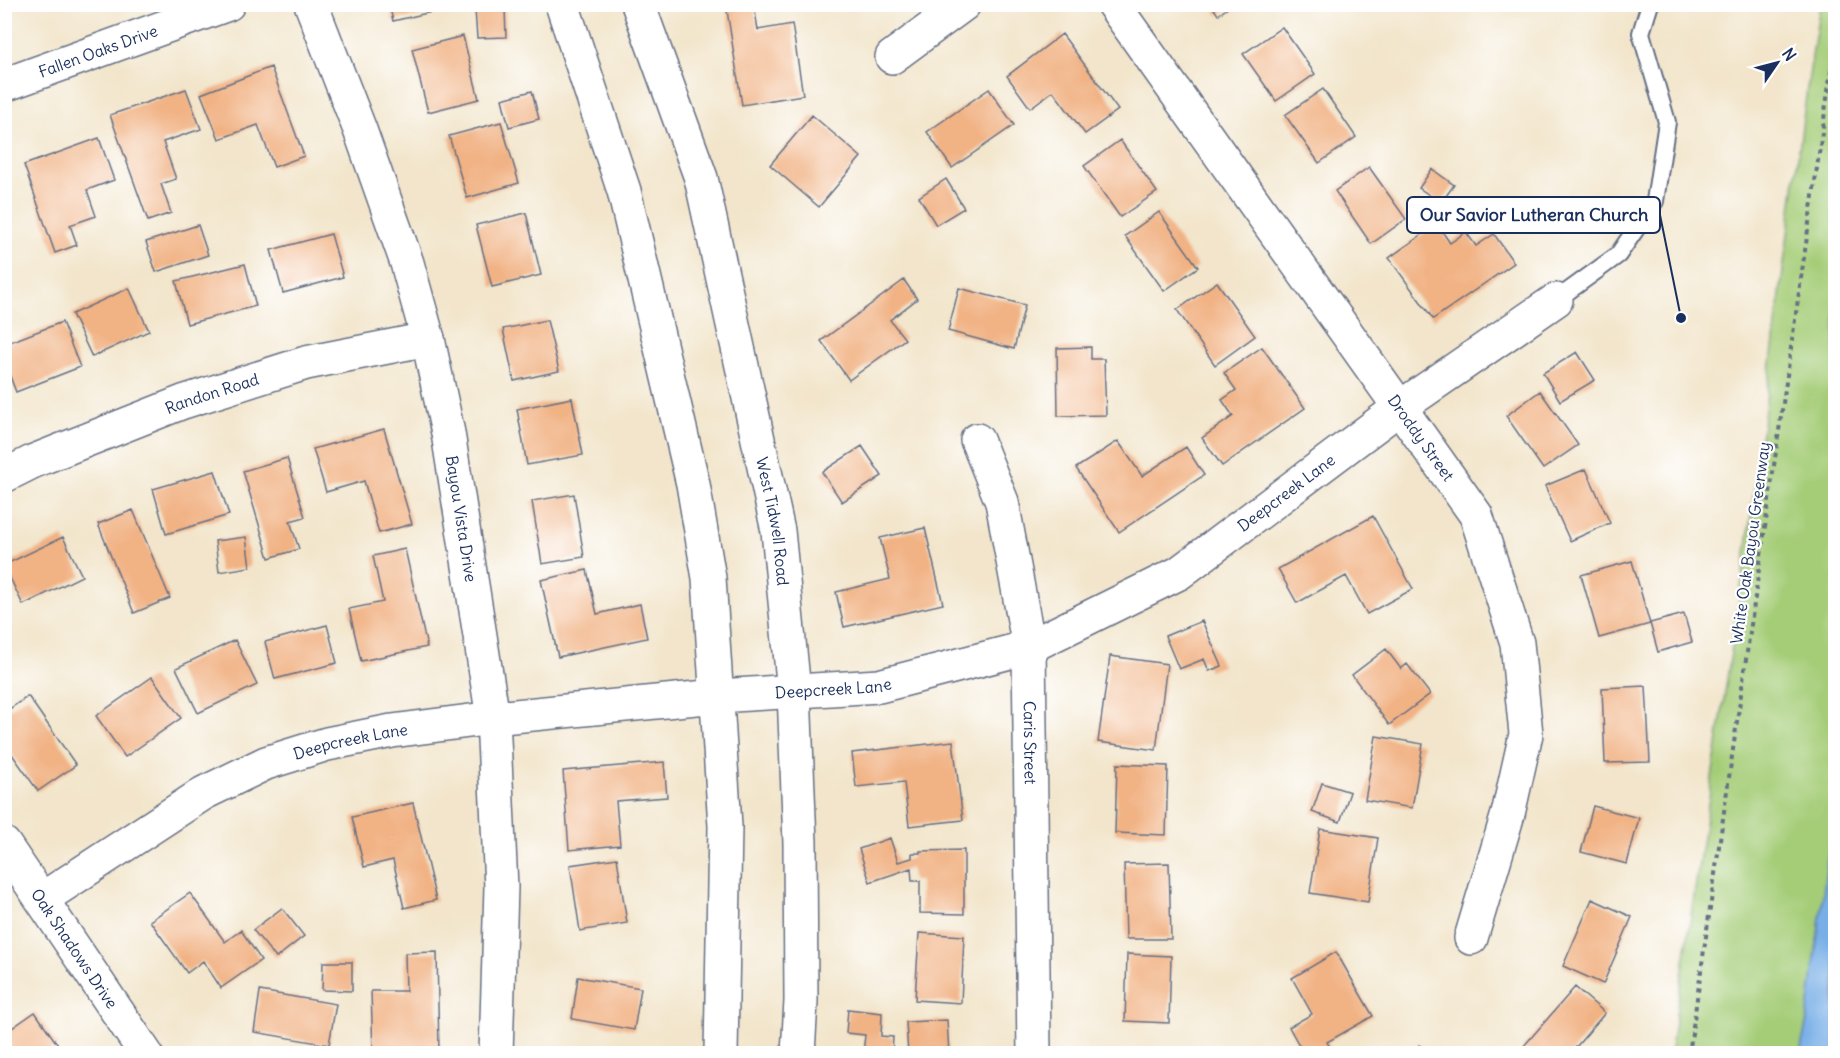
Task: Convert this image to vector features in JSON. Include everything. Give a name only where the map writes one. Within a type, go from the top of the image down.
[{"type":"street","name":"Fallen Oaks Drive","points":[[4,85],[228,4]]},
{"type":"street","name":"Bayou Vista Drive","points":[[311,4],[360,130],[407,263],[428,339],[448,434],[493,718],[501,887],[496,1053]]},
{"type":"street","points":[[562,4],[624,191],[693,484],[709,578],[725,826],[721,1053]]},
{"type":"street","name":"West Tidwell Road","points":[[638,4],[701,178],[778,531],[794,692],[800,843],[801,1000],[798,1053]]},
{"type":"street","points":[[892,57],[964,4]]},
{"type":"street","name":"Droddy Street","points":[[1113,4],[1476,515],[1517,643],[1526,734],[1508,814],[1471,938]]},
{"type":"street","name":"Deepcreek Lane","points":[[42,899],[204,793],[266,763],[327,744],[392,731],[493,718],[717,696],[879,686],[1029,647],[1179,573],[1399,408],[1556,300]]},
{"type":"street","name":"Randon Road","points":[[4,476],[34,461],[183,402],[306,363],[428,339]]},
{"type":"street","name":"Caris Street","points":[[977,440],[1002,502],[1029,647],[1034,1053]]},
{"type":"street","name":"Oak Shadows Drive","points":[[4,844],[146,1053]]},
{"type":"lane","points":[[1556,300],[1618,255],[1655,201],[1667,122],[1641,33],[1650,4]]},
{"type":"path","name":"White Oak Bayou Greenway","points":[[1689,1053],[1836,36]]},
{"type":"green space","points":[[1820,5],[1835,5],[1835,1053],[1670,1054],[1745,561]]},
{"type":"water","points":[[1835,799],[1835,1053],[1800,1053],[1807,1020]]},
{"type":"building","points":[[389,4],[434,4],[436,11],[393,21]]},
{"type":"building","points":[[726,4],[754,4],[758,30],[792,24],[803,95],[742,105]]},
{"type":"building","points":[[1211,4],[1233,4],[1218,15]]},
{"type":"building","points":[[505,8],[506,37],[477,38],[475,10]]},
{"type":"building","points":[[1282,27],[1315,74],[1276,101],[1243,54]]},
{"type":"building","points":[[1062,34],[1118,110],[1085,134],[1053,91],[1030,108],[1007,76]]},
{"type":"building","points":[[463,36],[479,99],[428,112],[412,49]]},
{"type":"building","points":[[271,67],[304,156],[274,167],[258,125],[219,139],[201,94]]},
{"type":"building","points":[[186,89],[201,129],[163,142],[176,179],[161,184],[171,213],[148,221],[110,115]]},
{"type":"building","points":[[989,89],[1014,125],[952,168],[927,132]]},
{"type":"building","points":[[1323,89],[1356,137],[1319,163],[1285,115]]},
{"type":"building","points":[[532,91],[539,119],[509,127],[502,99]]},
{"type":"building","points":[[812,115],[861,157],[819,207],[770,165]]},
{"type":"building","points":[[501,122],[519,183],[467,198],[449,136]]},
{"type":"building","points":[[99,138],[114,180],[87,190],[96,216],[70,225],[77,245],[55,253],[24,165]]},
{"type":"building","points":[[1120,140],[1157,192],[1120,217],[1084,166]]},
{"type":"building","points":[[1369,167],[1406,219],[1371,244],[1335,191]]},
{"type":"building","points":[[1432,169],[1454,185],[1441,203],[1419,188]]},
{"type":"building","points":[[946,179],[964,208],[936,225],[919,197]]},
{"type":"building","points":[[1159,212],[1198,267],[1164,291],[1125,236]]},
{"type":"building","points":[[526,213],[541,275],[492,287],[476,225]]},
{"type":"building","points":[[1437,224],[1450,243],[1466,232],[1476,246],[1494,234],[1514,263],[1433,319],[1389,258]]},
{"type":"building","points":[[198,225],[208,255],[156,272],[146,242]]},
{"type":"building","points":[[331,234],[343,277],[283,293],[271,250]]},
{"type":"building","points":[[245,264],[256,306],[187,324],[176,281]]},
{"type":"building","points":[[904,280],[917,299],[890,320],[905,339],[849,380],[821,341]]},
{"type":"building","points":[[1217,282],[1255,336],[1215,365],[1177,310]]},
{"type":"building","points":[[129,288],[149,331],[92,357],[72,314]]},
{"type":"building","points":[[959,288],[1025,305],[1014,349],[948,331]]},
{"type":"building","points":[[547,320],[559,371],[514,381],[503,329]]},
{"type":"building","points":[[62,322],[80,367],[16,392],[5,363],[5,344]]},
{"type":"building","points":[[1091,347],[1091,359],[1104,359],[1106,415],[1058,416],[1057,348]]},
{"type":"building","points":[[1262,347],[1305,408],[1222,466],[1202,438],[1233,416],[1222,400],[1236,390],[1224,373]]},
{"type":"building","points":[[1577,352],[1595,380],[1560,401],[1543,373]]},
{"type":"building","points":[[1540,391],[1578,445],[1543,469],[1506,416]]},
{"type":"building","points":[[572,398],[583,455],[527,465],[517,409]]},
{"type":"building","points":[[384,429],[412,524],[379,533],[364,481],[326,492],[313,449]]},
{"type":"building","points":[[1118,441],[1142,476],[1186,447],[1204,475],[1119,532],[1076,468]]},
{"type":"building","points":[[862,446],[882,476],[842,502],[822,472]]},
{"type":"building","points":[[287,458],[305,517],[290,521],[299,549],[269,558],[243,471]]},
{"type":"building","points":[[1586,469],[1610,523],[1570,541],[1545,486]]},
{"type":"building","points":[[215,471],[229,515],[166,534],[153,489]]},
{"type":"building","points":[[574,494],[584,557],[542,564],[532,501]]},
{"type":"building","points":[[133,510],[170,598],[134,613],[98,524]]},
{"type":"building","points":[[1373,516],[1413,589],[1367,614],[1346,576],[1297,603],[1278,569]]},
{"type":"building","points":[[925,528],[943,604],[844,627],[836,592],[890,579],[880,538]]},
{"type":"building","points":[[63,537],[82,576],[23,605],[4,565]]},
{"type":"building","points":[[246,537],[250,567],[219,572],[215,541]]},
{"type":"building","points":[[405,549],[427,647],[361,661],[349,609],[383,602],[373,556]]},
{"type":"building","points":[[1632,561],[1650,624],[1599,638],[1581,575]]},
{"type":"building","points":[[587,570],[597,614],[640,604],[647,638],[558,657],[541,580]]},
{"type":"building","points":[[1684,614],[1692,642],[1658,652],[1650,623]]},
{"type":"building","points":[[1202,621],[1222,666],[1209,671],[1204,659],[1179,669],[1165,636]]},
{"type":"building","points":[[327,625],[337,663],[275,679],[265,642]]},
{"type":"building","points":[[235,640],[257,685],[198,713],[176,668]]},
{"type":"building","points":[[1386,649],[1401,669],[1407,664],[1430,694],[1389,725],[1352,675]]},
{"type":"building","points":[[1110,656],[1167,664],[1156,750],[1098,742]]},
{"type":"building","points":[[152,677],[181,718],[125,757],[96,716]]},
{"type":"building","points":[[1646,686],[1650,762],[1605,763],[1602,688]]},
{"type":"building","points":[[28,696],[76,765],[38,791],[4,743],[4,713]]},
{"type":"building","points":[[1376,736],[1423,744],[1412,808],[1365,800]]},
{"type":"building","points":[[953,741],[963,820],[909,826],[904,782],[856,787],[852,753]]},
{"type":"building","points":[[664,762],[667,797],[616,801],[620,845],[569,850],[563,771]]},
{"type":"building","points":[[1117,764],[1168,766],[1166,835],[1115,833]]},
{"type":"building","points":[[1322,783],[1350,792],[1340,822],[1312,812]]},
{"type":"building","points":[[413,803],[436,900],[404,908],[393,860],[364,867],[352,817]]},
{"type":"building","points":[[1593,806],[1639,818],[1627,864],[1581,852]]},
{"type":"building","points":[[1320,829],[1378,838],[1368,902],[1310,893]]},
{"type":"building","points":[[890,838],[898,862],[912,858],[912,853],[920,853],[920,851],[964,850],[964,914],[920,913],[920,881],[912,881],[911,868],[870,882],[859,849]]},
{"type":"building","points":[[617,858],[627,923],[580,931],[570,865]]},
{"type":"building","points":[[1169,863],[1171,939],[1126,939],[1124,864]]},
{"type":"building","points":[[190,893],[225,942],[241,930],[261,960],[221,988],[203,961],[187,973],[150,921]]},
{"type":"building","points":[[1592,899],[1632,917],[1603,984],[1563,966]]},
{"type":"building","points":[[282,908],[304,936],[276,958],[253,930]]},
{"type":"building","points":[[919,933],[964,936],[961,1003],[915,1000]]},
{"type":"building","points":[[437,952],[439,1052],[373,1053],[371,991],[406,991],[405,953]]},
{"type":"building","points":[[1336,952],[1373,1016],[1327,1042],[1334,1054],[1304,1054],[1289,1027],[1312,1014],[1292,978]]},
{"type":"building","points":[[1127,954],[1171,956],[1169,1023],[1125,1021]]},
{"type":"building","points":[[323,962],[352,962],[352,991],[322,990]]},
{"type":"building","points":[[578,977],[641,988],[634,1030],[572,1019]]},
{"type":"building","points":[[1575,987],[1605,1013],[1570,1054],[1530,1054],[1523,1047]]},
{"type":"building","points":[[260,991],[336,1004],[329,1045],[254,1032]]},
{"type":"building","points":[[848,1009],[882,1013],[881,1036],[893,1037],[892,1054],[863,1054],[865,1035],[846,1033]]},
{"type":"building","points":[[35,1012],[58,1045],[45,1054],[5,1054],[5,1033]]},
{"type":"building","points":[[947,1020],[949,1054],[908,1054],[906,1022]]},
{"type":"building","points":[[1419,1045],[1432,1054],[1414,1054]]},
{"type":"place","name":"Our Savior Lutheran Church","points":[[1681,318]]}]
